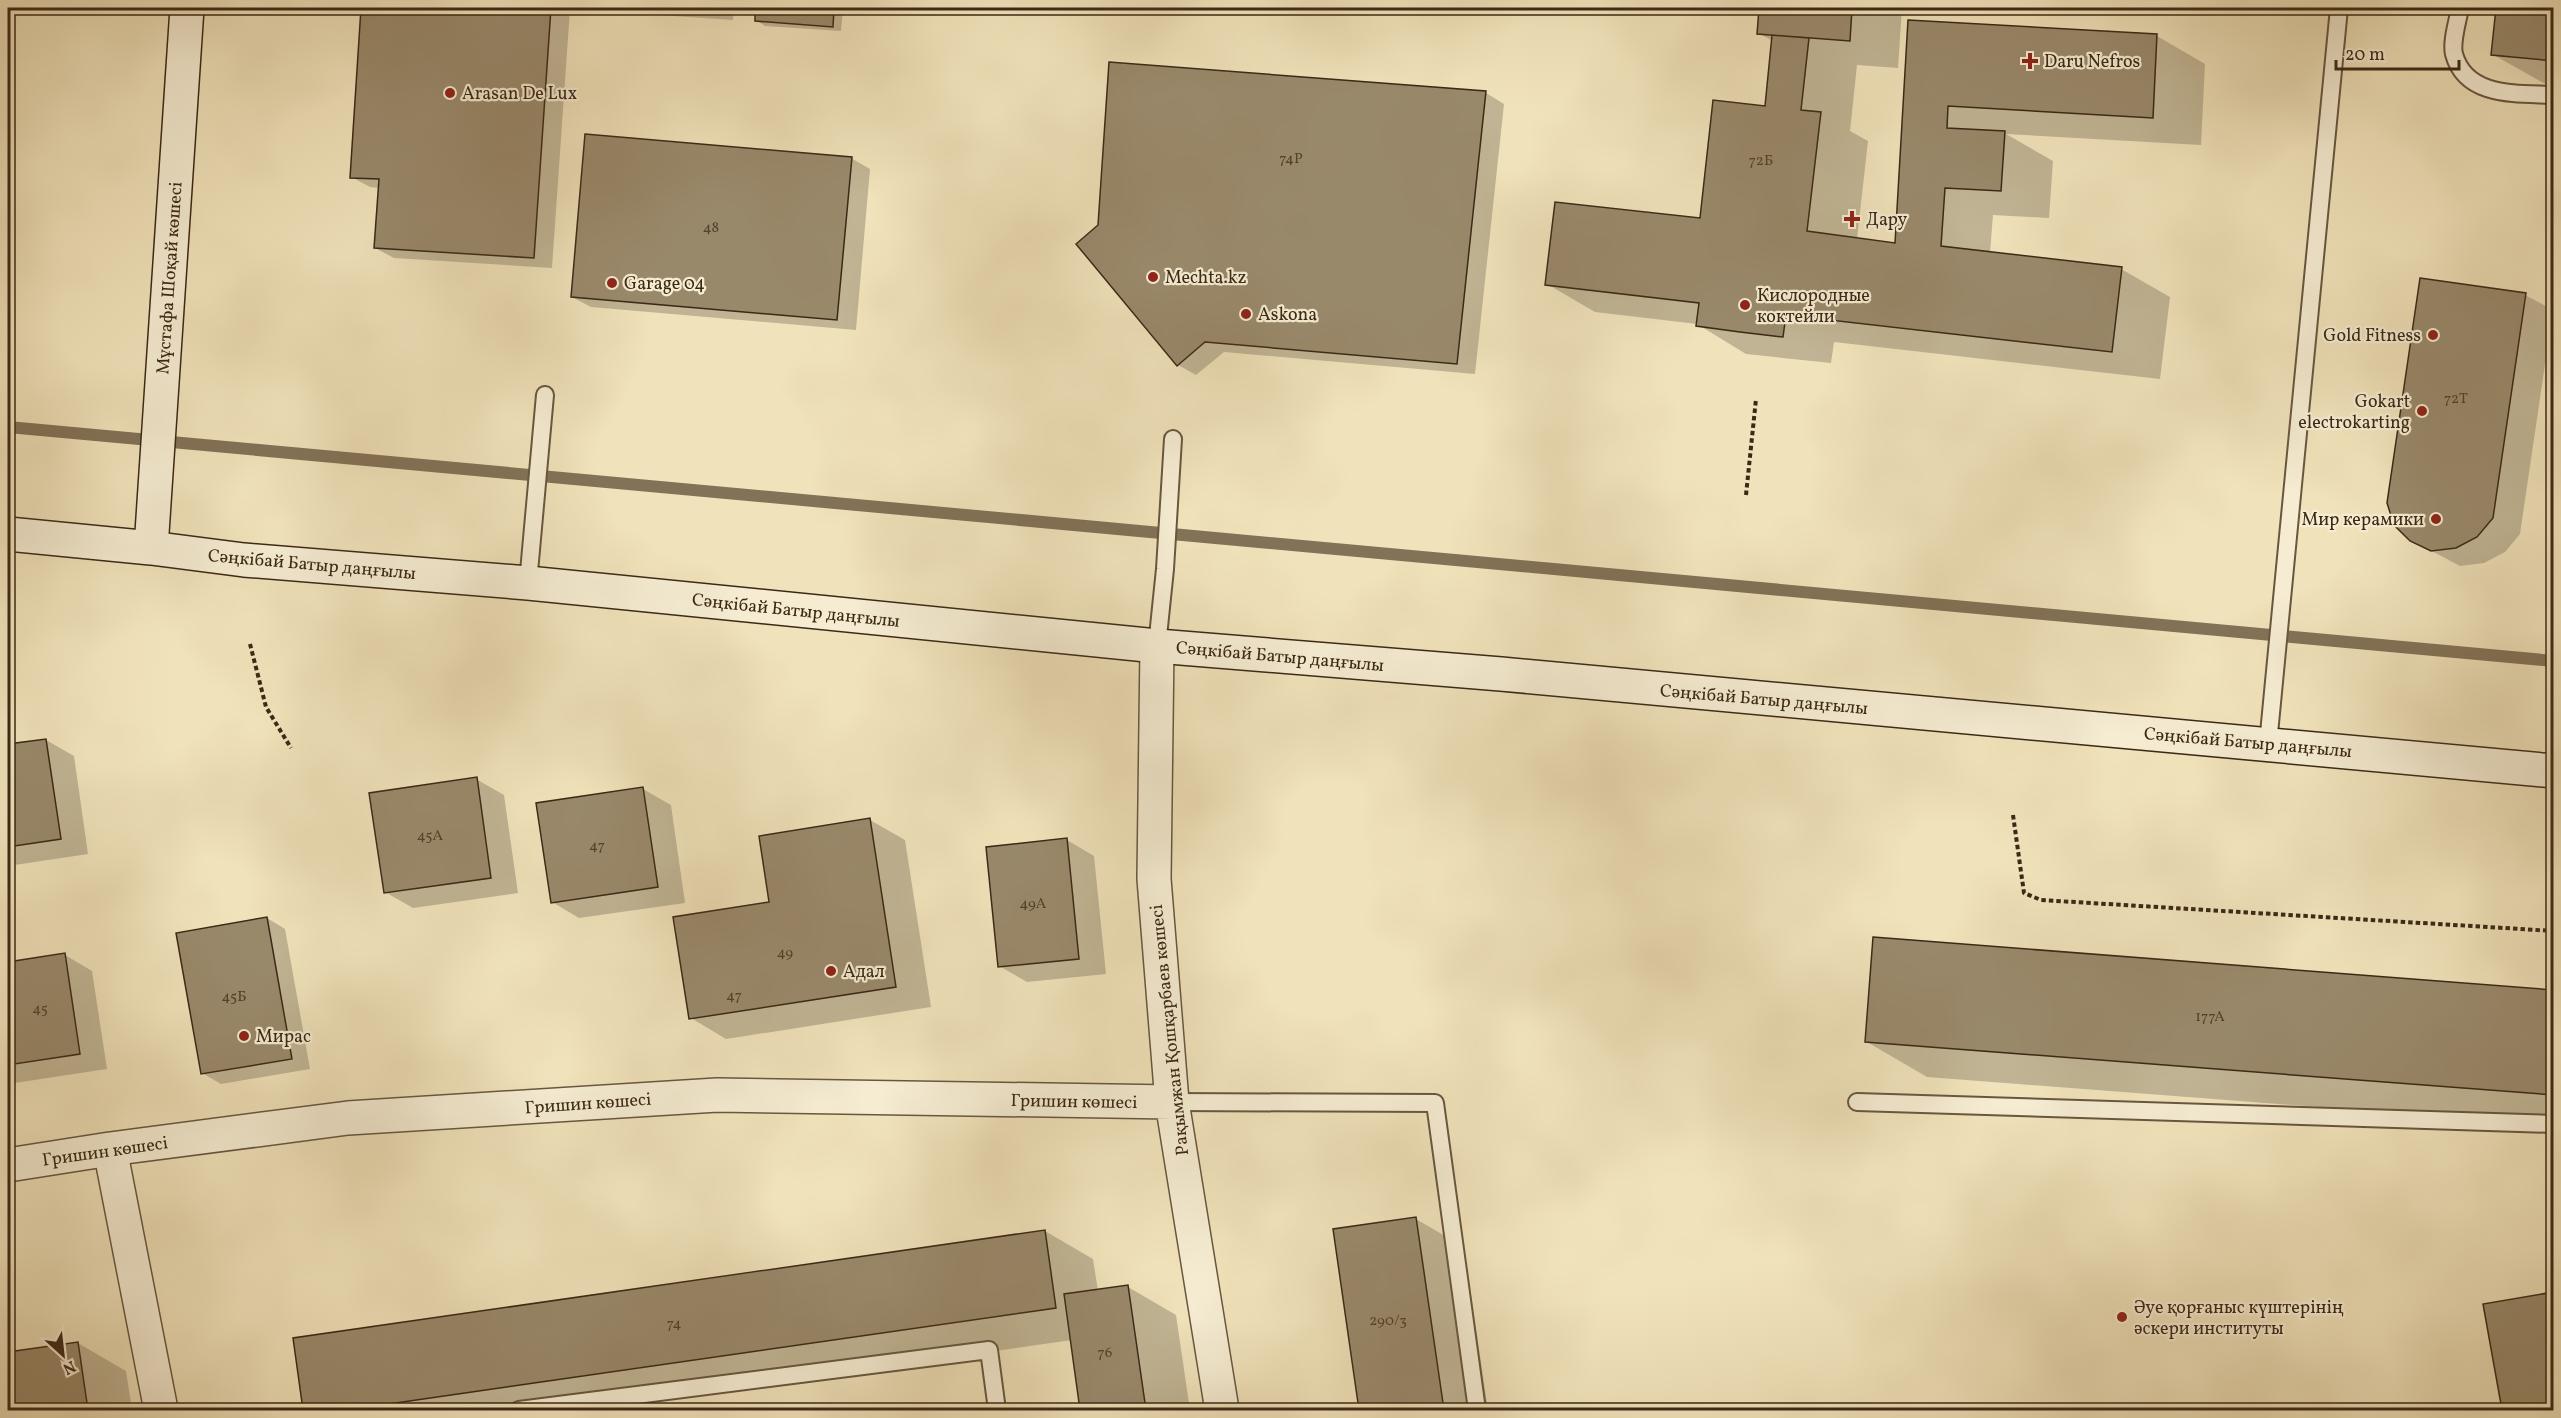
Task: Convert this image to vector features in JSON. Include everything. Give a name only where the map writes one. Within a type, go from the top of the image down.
[{"type":"street","name":"Мұстафа Шоқай көшесі","points":[[151,548],[187,8]]},
{"type":"street","name":"Сәңкібай Батыр даңғылы","points":[[8,534],[244,560],[528,583],[1157,646],[2553,771]]},
{"type":"street","name":"Рақымжан Қошқарбаев көшесі","points":[[1157,646],[1154,879],[1172,1102],[1222,1410]]},
{"type":"street","name":"Гришин көшесі","points":[[8,1166],[110,1149],[348,1118],[717,1095],[1172,1102]]},
{"type":"street","points":[[110,1149],[161,1410]]},
{"type":"lane","points":[[2268,744],[2338,8]]},
{"type":"lane","points":[[2460,8],[2454,53],[2466,77],[2490,91],[2553,95]]},
{"type":"lane","points":[[528,583],[544,396]]},
{"type":"lane","points":[[1157,646],[1165,569],[1173,439]]},
{"type":"lane","points":[[1172,1102],[1435,1103],[1477,1410]]},
{"type":"lane","points":[[1857,1102],[2553,1125]]},
{"type":"lane","points":[[519,1410],[989,1350],[997,1410]]},
{"type":"path","points":[[1746,495],[1756,399]]},
{"type":"path","points":[[250,644],[266,707],[291,748]]},
{"type":"path","points":[[2013,815],[2024,893],[2041,900],[2553,931]]},
{"type":"building","name":"Arasan De Lux","points":[[361,8],[551,8],[534,258],[374,248],[379,179],[350,178]]},
{"type":"building","points":[[755,8],[834,8],[833,27],[755,21]]},
{"type":"building","points":[[1759,8],[1852,8],[1850,41],[1757,34]]},
{"type":"building","points":[[2496,8],[2554,8],[2554,61],[2491,55]]},
{"type":"building","points":[[1908,20],[2157,34],[2153,118],[1948,106],[1947,128],[2005,131],[2001,191],[1945,188],[1941,246],[2122,267],[2112,352],[1786,315],[1783,337],[1740,332],[1696,326],[1699,303],[1545,285],[1555,202],[1700,218],[1713,100],[1765,106],[1772,35],[1809,38],[1801,110],[1821,112],[1807,231],[1895,243]]},
{"type":"building","points":[[1109,62],[1486,91],[1457,364],[1205,342],[1177,366],[1076,244],[1098,225]]},
{"type":"building","points":[[585,134],[852,157],[837,320],[571,297]]},
{"type":"building","points":[[2420,278],[2526,293],[2493,518],[2477,537],[2456,548],[2431,551],[2410,541],[2394,525],[2387,503]]},
{"type":"building","points":[[2554,527],[2554,560],[2549,560]]},
{"type":"building","points":[[46,739],[61,839],[8,847],[8,744]]},
{"type":"building","points":[[477,777],[491,878],[384,893],[369,793]]},
{"type":"building","points":[[643,787],[658,887],[551,903],[536,803]]},
{"type":"building","points":[[870,818],[896,987],[689,1019],[673,917],[769,902],[759,836]]},
{"type":"building","points":[[1067,838],[1079,959],[998,967],[986,847]]},
{"type":"building","points":[[267,917],[292,1059],[201,1074],[176,933]]},
{"type":"building","points":[[1873,937],[2554,990],[2554,1095],[1865,1042]]},
{"type":"building","points":[[65,953],[80,1054],[8,1065],[8,962]]},
{"type":"building","points":[[1416,1217],[1444,1410],[1359,1410],[1333,1229]]},
{"type":"building","points":[[1045,1230],[1056,1308],[347,1410],[303,1410],[293,1338]]},
{"type":"building","points":[[1128,1285],[1146,1410],[1080,1410],[1064,1294]]},
{"type":"building","points":[[2554,1292],[2554,1410],[2502,1410],[2483,1304]]},
{"type":"building","points":[[78,1342],[88,1410],[8,1410],[8,1352]]},
{"type":"waterway","points":[[8,427],[2554,661]]},
{"type":"place","name":"Daru Nefros","points":[[2030,61]]},
{"type":"place","name":"Arasan De Lux","points":[[450,93]]},
{"type":"place","name":"Дару","points":[[1852,219]]},
{"type":"place","name":"Mechta.kz","points":[[1153,277]]},
{"type":"place","name":"Garage 04","points":[[612,283]]},
{"type":"place","name":"Кислородные коктейли","points":[[1745,305]]},
{"type":"place","name":"Askona","points":[[1246,314]]},
{"type":"place","name":"Gold Fitness","points":[[2433,335]]},
{"type":"place","name":"Gokart electrokarting","points":[[2422,411]]},
{"type":"place","name":"Мир керамики","points":[[2436,519]]},
{"type":"place","name":"Адал","points":[[831,971]]},
{"type":"place","name":"Мирас","points":[[244,1036]]},
{"type":"place","name":"Әуе қорғаныс күштерінің әскери институты","points":[[2122,1317]]}]
